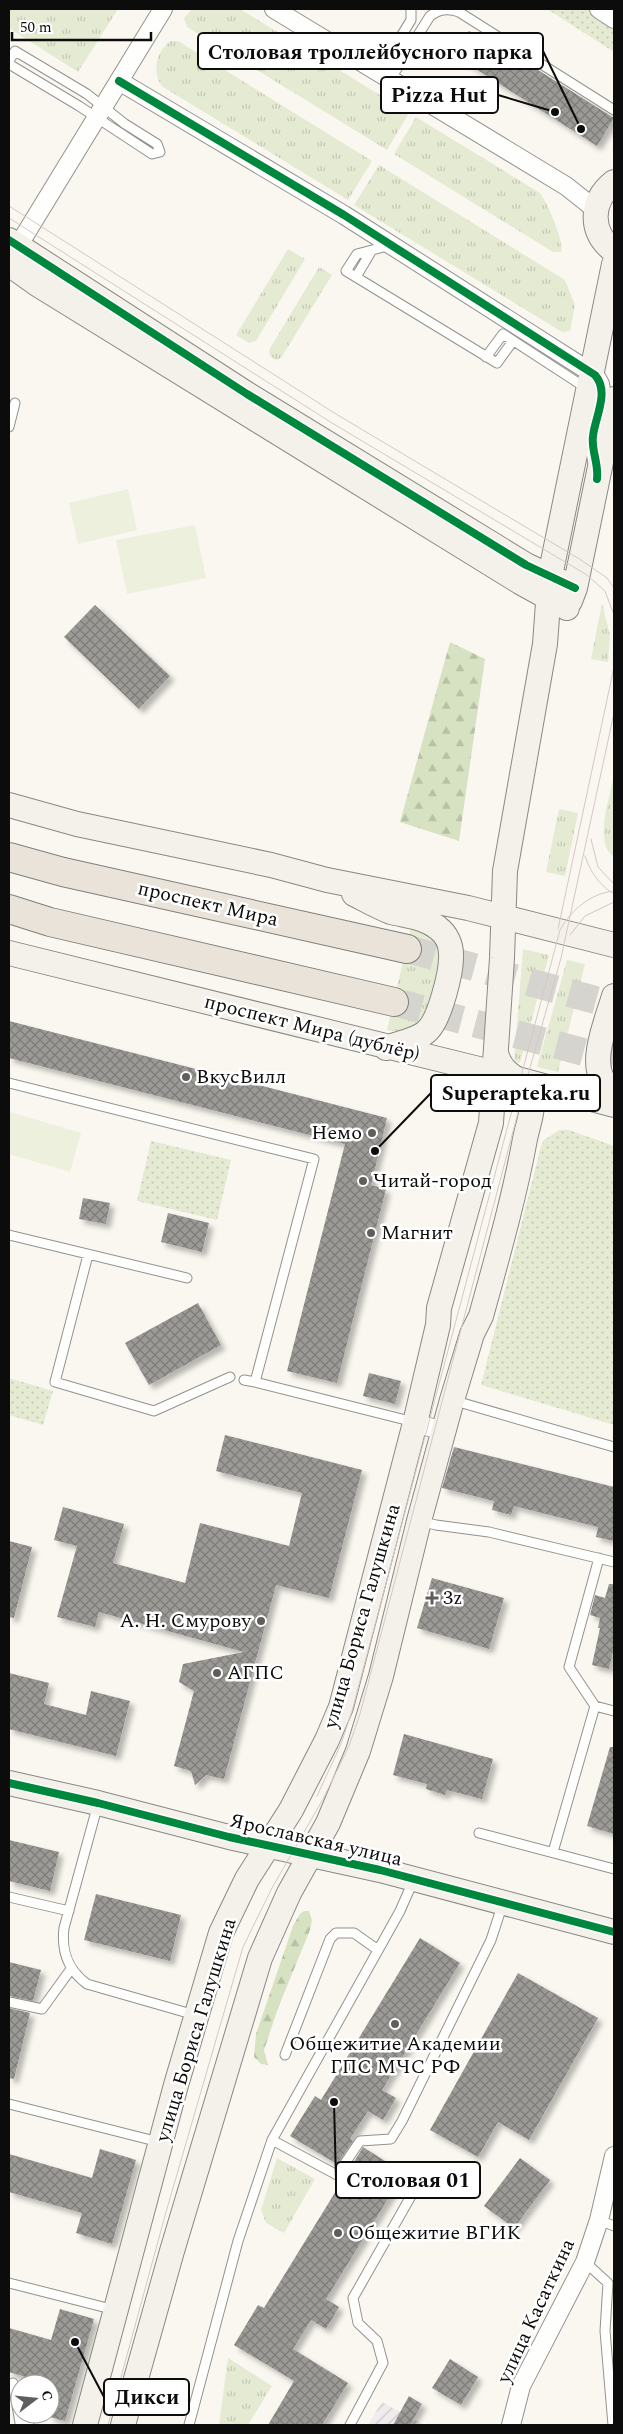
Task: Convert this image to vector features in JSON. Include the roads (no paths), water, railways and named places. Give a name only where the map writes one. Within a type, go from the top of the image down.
[{"type":"main road","points":[[614,182],[605,190],[595,209],[594,220],[597,231],[614,251]]},
{"type":"main road","points":[[11,253],[526,565],[560,592]]},
{"type":"main road","points":[[560,592],[590,381],[614,264]]},
{"type":"main road","points":[[560,592],[597,479],[614,399]]},
{"type":"main road","name":"улица Бориса Галушкина","points":[[85,2425],[176,2085],[221,1933],[247,1879],[291,1810],[323,1748],[340,1707],[414,1423],[438,1325],[439,1308],[491,1123],[505,870],[545,644],[560,592]]},
{"type":"main road","points":[[9,805],[76,824],[271,865],[327,880],[468,908],[614,945]]},
{"type":"main road","name":"проспект Мира","points":[[9,857],[63,872],[407,949]]},
{"type":"main road","points":[[327,880],[374,905],[429,922],[441,931],[450,945],[451,962],[439,1013],[434,1022],[428,1031],[419,1036],[386,1048]]},
{"type":"main road","points":[[9,909],[50,922],[394,1002]]},
{"type":"main road","name":"проспект Мира (дублёр)","points":[[9,953],[386,1048],[495,1063]]},
{"type":"main road","points":[[614,996],[598,1063],[604,1083],[614,1090]]},
{"type":"main road","name":"улица Бориса Галушкина","points":[[123,2425],[172,2251],[260,1958],[289,1893],[328,1823],[358,1751],[381,1676],[419,1521],[452,1400],[472,1334],[481,1316],[518,1181],[532,1113],[530,1090],[495,1063]]},
{"type":"main road","points":[[518,1080],[614,1105]]},
{"type":"main road","points":[[527,1132],[539,1101],[549,1095],[561,1092]]},
{"type":"main road","name":"Ярославская улица","points":[[9,1783],[414,1879],[614,1932]]},
{"type":"street","points":[[11,253],[163,9]]},
{"type":"street","points":[[274,9],[566,186],[595,209]]},
{"type":"street","points":[[599,9],[614,19]]},
{"type":"street","points":[[119,81],[392,245],[590,381],[599,381],[601,391],[593,436],[598,464],[597,479]]},
{"type":"street","points":[[414,1423],[444,1431]]},
{"type":"street","name":"улица Касаткина","points":[[511,2425],[521,2386],[606,2223],[614,2156]]},
{"type":"lane","points":[[385,75],[411,20],[411,9]]},
{"type":"lane","points":[[385,75],[430,16],[438,11],[451,10],[459,12],[614,110]]},
{"type":"lane","points":[[99,113],[86,94],[14,51],[9,63],[79,106],[99,113],[156,153]]},
{"type":"lane","points":[[392,245],[357,254],[346,271],[496,364],[513,341]]},
{"type":"lane","points":[[486,357],[503,334],[590,381]]},
{"type":"lane","points":[[9,427],[15,402]]},
{"type":"lane","points":[[9,1083],[314,1159],[254,1382]]},
{"type":"lane","points":[[9,1235],[187,1278]]},
{"type":"lane","points":[[88,1255],[55,1382],[154,1411],[230,1377]]},
{"type":"lane","points":[[244,1380],[414,1423]]},
{"type":"lane","points":[[452,1400],[614,1447]]},
{"type":"lane","points":[[419,1521],[488,1532],[614,1562]]},
{"type":"lane","points":[[599,1558],[568,1667],[595,1706],[614,1711]]},
{"type":"lane","points":[[553,1852],[595,1706]]},
{"type":"lane","points":[[98,1803],[62,1941],[64,1954],[71,1969],[87,1984],[197,2016]]},
{"type":"lane","points":[[480,1833],[614,1869]]},
{"type":"lane","points":[[189,2425],[238,2241],[272,2140],[400,1911],[414,1879]]},
{"type":"lane","points":[[9,1897],[69,1911]]},
{"type":"lane","points":[[272,2140],[338,2175],[360,2141],[391,2140],[491,1940],[503,1903]]},
{"type":"lane","points":[[285,2055],[330,1939],[336,1933],[354,1933],[378,1950]]},
{"type":"lane","points":[[9,2002],[42,2009],[71,1969]]},
{"type":"lane","points":[[9,2104],[162,2143]]},
{"type":"lane","points":[[350,2425],[383,2363],[377,2341],[358,2323],[353,2298],[415,2189]]},
{"type":"lane","points":[[585,2262],[611,2284],[605,2331],[613,2425]]},
{"type":"lane","points":[[9,2283],[116,2311]]},
{"type":"tunnel","points":[[407,949],[614,1005]]},
{"type":"tunnel","points":[[394,1002],[614,1060]]},
{"type":"tram line","points":[[9,206],[336,414],[581,560],[607,578],[614,588]]},
{"type":"tram line","points":[[9,218],[332,423],[587,575],[605,591],[614,615]]},
{"type":"tram line","points":[[558,929],[614,667]]},
{"type":"tram line","points":[[108,2425],[166,2212],[243,1947],[272,1888],[323,1799],[349,1746],[360,1714],[526,1082],[561,958],[614,713]]},
{"type":"tram line","points":[[591,839],[598,867],[614,884]]},
{"type":"tram line","points":[[585,856],[596,877],[612,893]]},
{"type":"tram line","points":[[317,1796],[341,1744],[352,1711],[560,930],[582,904],[597,895],[614,891]]},
{"type":"tram line","points":[[570,935],[585,916],[614,902]]},
{"type":"place","name":"Pizza Hut","points":[[555,112]]},
{"type":"place","name":"Столовая троллейбусного парка","points":[[581,129]]},
{"type":"place","name":"ВкусВилл","points":[[186,1077]]},
{"type":"place","name":"Немо","points":[[372,1133]]},
{"type":"place","name":"Superapteka.ru","points":[[375,1151]]},
{"type":"place","name":"Читай-город","points":[[363,1181]]},
{"type":"place","name":"Магнит","points":[[371,1233]]},
{"type":"place","name":"3z","points":[[432,1598]]},
{"type":"place","name":"А. Н. Смурову","points":[[261,1621]]},
{"type":"place","name":"АГПС","points":[[217,1673]]},
{"type":"place","name":"Общежитие Академии ГПС МЧС РФ","points":[[395,2024]]},
{"type":"place","name":"Столовая 01","points":[[334,2102]]},
{"type":"place","name":"Общежитие ВГИК","points":[[338,2233]]},
{"type":"place","name":"Дикси","points":[[75,2342]]}]
